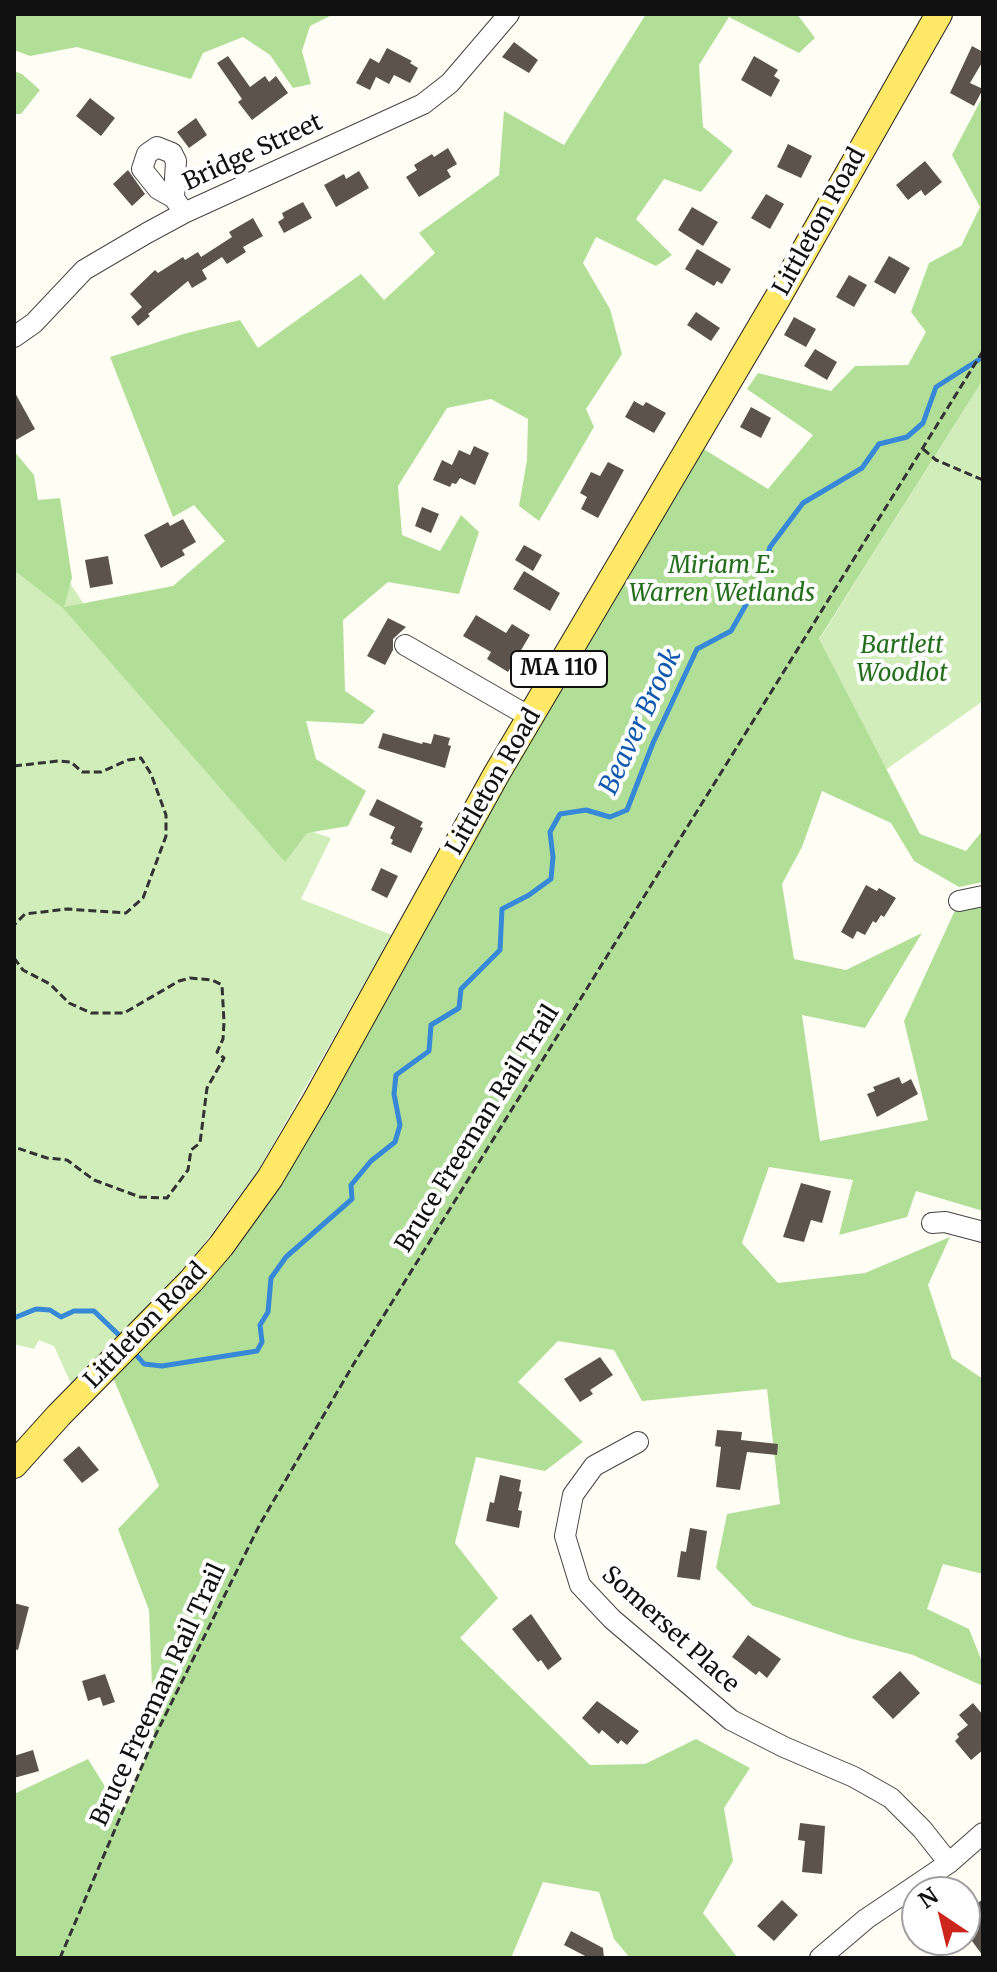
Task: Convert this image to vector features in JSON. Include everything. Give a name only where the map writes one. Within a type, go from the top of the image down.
[{"type":"main road","name":"Littleton Road","points":[[14,1465],[59,1415],[163,1312],[221,1246],[270,1178],[530,717],[694,443],[939,14]]},
{"type":"street","name":"Bridge Street","points":[[14,337],[34,323],[84,270],[179,206],[423,104],[450,83],[509,14]]},
{"type":"street","points":[[405,645],[530,717]]},
{"type":"street","points":[[959,901],[983,896]]},
{"type":"street","points":[[932,1223],[945,1222],[983,1232]]},
{"type":"street","name":"Somerset Place","points":[[638,1442],[594,1466],[573,1495],[565,1536],[580,1585],[612,1619],[731,1720],[854,1777],[891,1798],[922,1829],[949,1863]]},
{"type":"street","points":[[820,1958],[866,1919],[949,1863],[983,1833]]},
{"type":"path","name":"Bruce Freeman Rail Trail","points":[[60,1958],[154,1738],[260,1524],[361,1352],[983,351]]},
{"type":"path","points":[[922,448],[936,460],[983,480]]},
{"type":"path","points":[[14,766],[58,761],[71,762],[82,772],[101,772],[128,760],[141,758],[151,774],[166,815],[166,836],[143,898],[126,913],[67,909],[25,914],[14,925]]},
{"type":"path","points":[[14,958],[23,970],[50,984],[69,1003],[91,1013],[124,1013],[179,981],[190,978],[212,980],[222,985],[224,1000],[223,1039],[217,1052],[224,1058],[207,1088],[200,1143],[191,1150],[188,1170],[167,1198],[140,1197],[94,1180],[67,1160],[47,1158],[14,1147]]},
{"type":"green space","points":[[14,14],[334,14],[310,26],[302,51],[311,84],[293,88],[270,55],[243,37],[203,53],[191,79],[77,47],[30,56],[14,50]]},
{"type":"green space","points":[[646,14],[797,14],[815,38],[799,53],[729,17],[699,65],[703,127],[733,151],[701,192],[664,179],[636,219],[672,255],[656,266],[596,237],[583,263],[610,309],[622,354],[586,409],[594,427],[539,521],[519,506],[527,460],[528,419],[491,399],[447,408],[398,486],[402,535],[440,551],[461,515],[479,532],[459,594],[388,582],[343,620],[345,691],[375,711],[363,724],[306,721],[316,759],[366,791],[348,826],[307,833],[285,862],[63,608],[14,570],[14,451],[34,475],[38,500],[60,498],[72,578],[64,607],[173,586],[225,541],[194,505],[173,517],[110,357],[240,320],[258,348],[361,274],[384,300],[435,253],[419,233],[499,175],[504,111],[564,145]]},
{"type":"green space","points":[[14,71],[40,90],[21,114],[14,114]]},
{"type":"green space","name":"Miriam E. Warren Wetlands","points":[[983,96],[983,380],[819,639],[920,834],[966,851],[983,830],[983,882],[959,887],[914,861],[891,823],[822,791],[802,847],[782,884],[794,959],[846,970],[922,933],[865,1028],[802,1015],[820,1141],[928,1120],[904,1021],[957,906],[983,899],[983,1211],[916,1191],[907,1217],[839,1235],[853,1180],[769,1167],[742,1243],[778,1283],[865,1273],[950,1237],[928,1285],[952,1358],[983,1379],[983,1574],[943,1564],[927,1609],[969,1629],[983,1664],[983,1686],[913,1655],[849,1638],[753,1606],[716,1568],[727,1514],[780,1504],[767,1389],[642,1401],[614,1350],[558,1341],[518,1382],[583,1442],[545,1471],[476,1457],[455,1543],[498,1598],[460,1638],[590,1765],[645,1764],[696,1739],[750,1768],[724,1808],[733,1861],[703,1913],[738,1958],[630,1958],[614,1939],[599,1892],[543,1882],[511,1958],[14,1958],[14,1794],[88,1759],[122,1814],[154,1738],[149,1610],[118,1529],[159,1486],[108,1366],[221,1246],[694,443],[768,489],[813,435],[747,389],[758,373],[831,391],[855,366],[908,365],[926,332],[911,312],[929,263],[961,246],[980,207],[952,155]]},
{"type":"green space","name":"Bartlett Woodlot","points":[[983,380],[983,701],[874,778],[788,689]]},
{"type":"green space","points":[[14,499],[93,618],[280,821],[331,838],[301,899],[392,935],[259,1169],[185,1270],[72,1386],[54,1346],[39,1340],[34,1349],[14,1344]]},
{"type":"building","points":[[514,42],[538,60],[529,73],[502,57]]},
{"type":"building","points":[[972,46],[983,52],[983,61],[970,83],[983,89],[974,106],[950,93]]},
{"type":"building","points":[[387,48],[412,61],[410,63],[418,68],[410,83],[394,75],[389,84],[376,77],[370,90],[356,83],[370,58],[379,63]]},
{"type":"building","points":[[228,56],[250,87],[265,76],[269,82],[276,76],[288,93],[252,120],[238,102],[242,99],[217,63]]},
{"type":"building","points":[[754,56],[778,70],[774,76],[780,80],[771,97],[741,80]]},
{"type":"building","points":[[90,98],[115,118],[101,136],[76,116]]},
{"type":"building","points":[[196,118],[207,135],[189,148],[177,132]]},
{"type":"building","points":[[788,144],[812,156],[801,178],[777,167]]},
{"type":"building","points":[[448,148],[457,164],[447,170],[451,177],[419,197],[406,177],[417,170],[414,165]]},
{"type":"building","points":[[925,161],[942,182],[925,196],[921,190],[908,200],[896,185]]},
{"type":"building","points":[[128,170],[145,194],[132,206],[113,184]]},
{"type":"building","points":[[359,171],[369,188],[336,207],[324,185],[344,174],[346,179]]},
{"type":"building","points":[[766,194],[784,204],[770,229],[751,218]]},
{"type":"building","points":[[303,202],[312,218],[284,233],[278,222],[284,218],[282,213]]},
{"type":"building","points":[[692,207],[718,222],[703,246],[678,230]]},
{"type":"building","points":[[253,218],[263,236],[243,247],[246,252],[227,264],[222,257],[202,270],[207,279],[192,288],[188,281],[138,326],[131,317],[142,307],[130,294],[155,270],[158,273],[183,257],[185,260],[198,252],[201,257],[232,237],[229,232]]},
{"type":"building","points":[[697,249],[731,269],[722,284],[717,281],[714,286],[685,269]]},
{"type":"building","points":[[889,256],[910,268],[895,294],[874,282]]},
{"type":"building","points":[[849,275],[867,285],[854,307],[836,297]]},
{"type":"building","points":[[696,312],[720,328],[711,341],[687,325]]},
{"type":"building","points":[[794,317],[816,329],[806,347],[784,335]]},
{"type":"building","points":[[815,349],[837,362],[827,380],[804,366]]},
{"type":"building","points":[[14,391],[35,429],[14,441]]},
{"type":"building","points":[[634,401],[643,406],[646,402],[666,413],[654,433],[625,417]]},
{"type":"building","points":[[751,407],[771,418],[761,438],[740,427]]},
{"type":"building","points":[[474,446],[489,453],[475,485],[460,478],[450,487],[433,480],[442,460],[452,465],[459,450],[470,455]]},
{"type":"building","points":[[608,462],[624,470],[598,518],[581,509],[587,497],[580,493],[591,472],[600,476]]},
{"type":"building","points":[[422,507],[439,514],[431,533],[415,526]]},
{"type":"building","points":[[183,519],[196,542],[182,550],[185,555],[161,568],[144,535],[168,522],[170,526]]},
{"type":"building","points":[[524,545],[542,555],[533,571],[515,560]]},
{"type":"building","points":[[108,556],[113,584],[90,588],[85,560]]},
{"type":"building","points":[[524,571],[560,593],[550,611],[513,589]]},
{"type":"building","points":[[476,615],[506,633],[512,624],[530,635],[508,672],[487,659],[491,652],[463,636]]},
{"type":"building","points":[[388,618],[406,627],[393,639],[393,650],[385,665],[367,656]]},
{"type":"building","points":[[383,733],[422,744],[431,744],[434,734],[450,738],[445,768],[378,748]]},
{"type":"building","points":[[377,799],[423,822],[411,853],[391,844],[395,827],[369,815]]},
{"type":"building","points":[[381,868],[398,876],[387,898],[371,890]]},
{"type":"building","points":[[866,885],[877,891],[879,888],[896,898],[884,917],[881,915],[876,923],[873,921],[865,935],[857,931],[853,939],[841,932]]},
{"type":"building","points":[[899,1077],[902,1084],[911,1079],[918,1094],[877,1117],[867,1094],[875,1091],[873,1087]]},
{"type":"building","points":[[801,1183],[831,1191],[822,1223],[811,1220],[804,1242],[783,1237]]},
{"type":"building","points":[[600,1357],[613,1375],[590,1390],[593,1394],[580,1402],[564,1379]]},
{"type":"building","points":[[717,1430],[742,1432],[741,1440],[778,1444],[777,1455],[747,1452],[740,1490],[716,1487],[721,1447],[715,1446]]},
{"type":"building","points":[[79,1446],[99,1470],[82,1483],[63,1460]]},
{"type":"building","points":[[500,1475],[521,1480],[519,1528],[486,1521],[490,1502],[494,1503]]},
{"type":"building","points":[[690,1528],[707,1531],[700,1580],[677,1577],[681,1551],[686,1552]]},
{"type":"building","points":[[14,1603],[29,1607],[18,1650],[14,1649]]},
{"type":"building","points":[[531,1614],[562,1659],[548,1670],[512,1629]]},
{"type":"building","points":[[748,1635],[781,1659],[767,1678],[759,1671],[756,1675],[732,1657]]},
{"type":"building","points":[[900,1671],[920,1693],[893,1719],[872,1697]]},
{"type":"building","points":[[105,1674],[115,1702],[103,1706],[100,1697],[88,1701],[82,1681]]},
{"type":"building","points":[[597,1701],[639,1731],[627,1745],[621,1740],[618,1744],[602,1730],[599,1734],[582,1718]]},
{"type":"building","points":[[973,1703],[983,1715],[983,1750],[971,1760],[955,1741],[959,1737],[957,1734],[968,1725],[959,1715]]},
{"type":"building","points":[[33,1750],[39,1771],[14,1778],[14,1756]]},
{"type":"building","points":[[800,1823],[825,1826],[822,1874],[802,1872],[805,1841],[798,1840]]},
{"type":"building","points":[[983,1899],[983,1956],[981,1953]]},
{"type":"building","points":[[782,1900],[798,1915],[774,1941],[757,1926]]},
{"type":"building","points":[[571,1931],[603,1948],[604,1958],[589,1958],[564,1945]]},
{"type":"waterway","name":"Beaver Brook","points":[[133,1351],[144,1364],[162,1366],[257,1351],[262,1342],[260,1325],[268,1312],[271,1278],[286,1257],[352,1199],[351,1185],[371,1161],[395,1142],[400,1125],[394,1094],[396,1075],[429,1051],[431,1025],[459,1008],[461,989],[500,950],[502,909],[551,879],[553,857],[550,832],[560,814],[586,810],[610,817],[627,810],[653,743],[697,649],[731,631],[760,580],[770,547],[803,503],[862,468],[879,444],[907,437],[923,423],[936,387],[983,357]]},
{"type":"waterway","name":"Beaver Brook","points":[[14,1318],[36,1309],[50,1310],[61,1317],[74,1311],[94,1311],[122,1338]]}]
